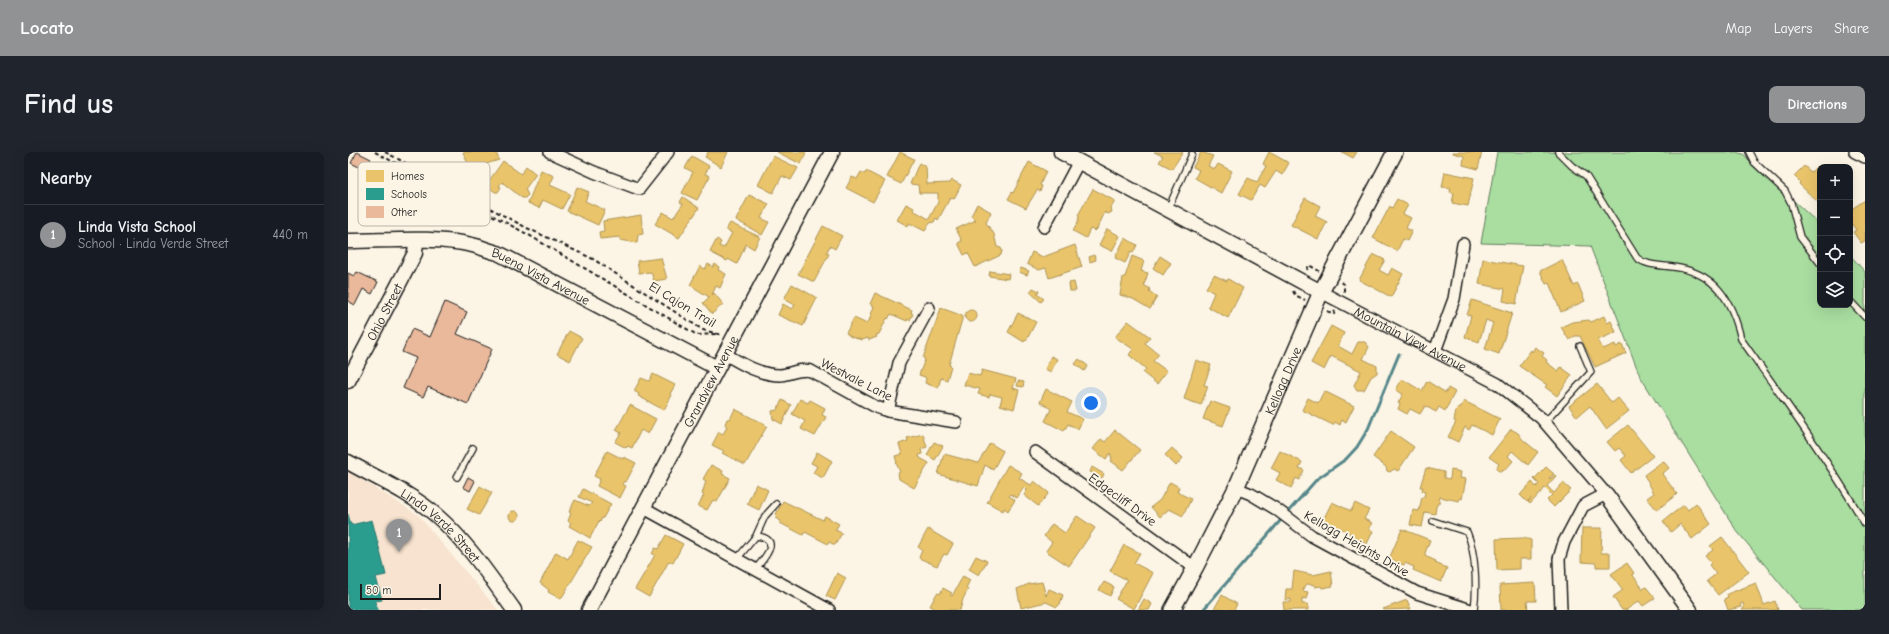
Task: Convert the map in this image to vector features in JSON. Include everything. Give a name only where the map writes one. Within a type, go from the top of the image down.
[{"type":"main road","name":"Kellogg Drive","points":[[1172,610],[1196,568],[1236,488],[1321,292],[1395,152]]},
{"type":"street","points":[[550,152],[594,172],[639,189],[668,152]]},
{"type":"street","name":"Grandview Avenue","points":[[589,610],[832,152]]},
{"type":"street","name":"Mountain View Avenue","points":[[1061,152],[1321,292],[1498,384],[1545,422],[1606,494],[1690,610]]},
{"type":"street","points":[[1856,152],[1865,157]]},
{"type":"street","points":[[1044,227],[1079,161]]},
{"type":"street","name":"Buena Vista Avenue","points":[[348,242],[416,241],[472,245],[498,254],[531,269],[717,368]]},
{"type":"street","name":"Ohio Street","points":[[348,381],[415,253],[416,241]]},
{"type":"street","points":[[1435,350],[1454,299],[1463,244]]},
{"type":"street","points":[[888,411],[899,363],[929,308]]},
{"type":"street","name":"Westvale Lane","points":[[725,354],[761,372],[779,375],[806,370],[811,371],[876,407],[888,411],[956,422]]},
{"type":"street","name":"Edgecliff Drive","points":[[1035,452],[1196,568]]},
{"type":"street","name":"Linda Verde Street","points":[[348,462],[406,494],[436,516],[473,552],[514,610]]},
{"type":"street","name":"Kellogg Heights Drive","points":[[1236,488],[1251,494],[1276,509],[1312,536],[1417,593],[1471,610]]},
{"type":"street","points":[[1561,610],[1559,559],[1564,542],[1583,506],[1606,494]]},
{"type":"street","points":[[644,508],[829,610]]},
{"type":"lane","points":[[1558,152],[1572,166],[1586,176],[1637,258],[1644,263],[1675,267],[1704,276],[1716,284],[1725,295],[1738,327],[1741,339],[1804,427],[1849,495],[1865,524]]},
{"type":"lane","points":[[1749,152],[1754,162],[1786,191],[1792,203],[1800,237],[1817,259]]},
{"type":"lane","points":[[1168,209],[1192,154]]},
{"type":"lane","points":[[1853,304],[1865,317]]},
{"type":"lane","points":[[1545,422],[1591,372],[1580,346]]},
{"type":"lane","points":[[457,477],[473,448]]},
{"type":"lane","points":[[736,560],[756,536],[765,516],[776,504]]},
{"type":"lane","points":[[1433,520],[1467,532],[1472,544],[1476,598],[1474,610]]},
{"type":"lane","points":[[755,570],[769,552],[771,546],[766,539],[761,536],[756,536]]},
{"type":"path","name":"El Cajon Trail","points":[[375,152],[394,162]]},
{"type":"path","name":"El Cajon Trail","points":[[385,152],[404,162]]},
{"type":"path","name":"El Cajon Trail","points":[[490,208],[527,228],[593,259],[703,330],[717,334],[697,335],[527,234],[490,214]]},
{"type":"shaded area","points":[[348,471],[418,515],[498,610],[348,610]]},
{"type":"green space","points":[[1497,152],[1736,152],[1743,154],[1817,222],[1817,308],[1853,308],[1853,258],[1865,272],[1865,610],[1802,610],[1736,530],[1640,376],[1590,246],[1481,243]]},
{"type":"building: Homes","points":[[463,152],[496,152],[499,160],[490,163],[467,162]]},
{"type":"building: Homes","points":[[708,152],[728,152],[721,167],[705,157]]},
{"type":"building: Homes","points":[[777,152],[804,152],[806,153],[801,164]]},
{"type":"building: Homes","points":[[900,152],[914,159],[901,184],[887,177]]},
{"type":"building: Homes","points":[[1154,152],[1183,152],[1172,169],[1159,162],[1163,156]]},
{"type":"building: Homes","points":[[1201,152],[1213,156],[1208,166],[1215,169],[1218,164],[1232,171],[1221,193],[1195,178],[1199,170],[1193,167]]},
{"type":"building: Homes","points":[[1269,152],[1289,163],[1282,175],[1276,171],[1265,188],[1260,185],[1251,200],[1239,194],[1248,178],[1257,182],[1266,166],[1263,164]]},
{"type":"building: Homes","points":[[1342,152],[1357,152],[1353,158]]},
{"type":"building: Homes","points":[[1453,152],[1482,152],[1478,169],[1463,165],[1464,156]]},
{"type":"building: Homes","points":[[692,156],[709,166],[705,174],[710,176],[697,200],[682,193],[693,172],[685,168]]},
{"type":"building: Homes","points":[[773,156],[798,168],[791,180],[782,176],[773,193],[758,185]]},
{"type":"building: Homes","points":[[503,161],[521,174],[526,166],[536,174],[525,189],[528,195],[525,198],[522,198],[502,182],[499,186],[501,187],[498,192],[495,192],[490,188],[490,179]]},
{"type":"building: Homes","points":[[1029,162],[1046,171],[1040,185],[1042,186],[1040,192],[1037,190],[1026,208],[1008,199],[1012,192],[1013,193]]},
{"type":"building: Homes","points":[[919,163],[926,167],[927,184],[950,183],[952,180],[961,185],[954,199],[950,198],[938,220],[936,218],[934,222],[930,223],[925,231],[909,223],[908,226],[897,220],[906,204],[914,208],[913,210],[929,219],[938,202],[938,193],[919,193],[918,185],[910,184]]},
{"type":"building: Homes","points":[[1804,166],[1811,172],[1817,166],[1817,201],[1799,184],[1800,182],[1794,176]]},
{"type":"building: Homes","points":[[541,170],[554,176],[550,185],[570,194],[562,209],[543,200],[539,208],[528,203]]},
{"type":"building: Homes","points":[[866,171],[885,181],[873,202],[846,188],[852,177],[857,179],[861,172],[865,174]]},
{"type":"building: Homes","points":[[1445,172],[1474,178],[1468,206],[1452,203],[1454,193],[1450,192],[1451,188],[1442,187]]},
{"type":"building: Homes","points":[[577,187],[589,192],[585,201],[605,210],[598,225],[567,211]]},
{"type":"building: Homes","points":[[1093,189],[1115,201],[1111,208],[1112,212],[1108,214],[1105,212],[1097,229],[1095,231],[1090,229],[1086,238],[1073,231],[1078,222],[1078,215]]},
{"type":"building: Homes","points":[[749,195],[769,204],[761,218],[769,222],[762,235],[736,220]]},
{"type":"building: Homes","points":[[683,197],[699,208],[679,238],[655,224],[663,212],[673,218],[683,204],[680,202]]},
{"type":"building: Homes","points":[[1305,198],[1320,206],[1315,216],[1327,222],[1318,239],[1291,225]]},
{"type":"building: Homes","points":[[1397,199],[1408,205],[1403,214],[1411,218],[1406,228],[1412,231],[1407,241],[1403,239],[1397,251],[1373,238],[1390,206],[1392,208]]},
{"type":"building: Homes","points":[[1865,200],[1865,241],[1861,243],[1853,232],[1856,230],[1853,226],[1853,208]]},
{"type":"building: Homes","points":[[977,204],[991,212],[986,223],[994,234],[997,247],[1001,248],[1002,251],[1001,255],[975,267],[968,253],[964,255],[958,243],[962,241],[956,229],[976,220],[971,216]]},
{"type":"building: Homes","points":[[641,215],[643,234],[638,235],[637,243],[620,240],[620,237],[600,239],[599,232],[604,231],[603,221]]},
{"type":"building: Homes","points":[[730,223],[760,237],[754,249],[746,244],[737,264],[728,259],[727,261],[710,252],[717,239],[721,242],[719,246],[724,248],[732,233],[726,230]]},
{"type":"building: Homes","points":[[823,226],[842,236],[835,249],[830,246],[826,253],[829,254],[814,282],[798,274]]},
{"type":"building: Homes","points":[[1107,229],[1120,236],[1112,251],[1099,245]]},
{"type":"building: Homes","points":[[1125,238],[1137,245],[1125,263],[1115,258]]},
{"type":"building: Homes","points":[[1075,245],[1082,267],[1049,278],[1046,268],[1039,270],[1027,264],[1032,252],[1043,257]]},
{"type":"building: Homes","points":[[1373,254],[1385,260],[1379,270],[1388,275],[1392,268],[1403,274],[1391,297],[1359,280]]},
{"type":"building: Homes","points":[[1094,255],[1096,260],[1090,262],[1089,257]]},
{"type":"building: Homes","points":[[1132,256],[1144,261],[1141,271],[1148,273],[1144,285],[1157,297],[1150,309],[1133,299],[1120,295],[1123,277],[1125,277]]},
{"type":"building: Homes","points":[[1160,256],[1171,263],[1163,275],[1153,268]]},
{"type":"building: Homes","points":[[661,258],[667,279],[654,281],[651,272],[639,273],[637,261]]},
{"type":"building: Homes","points":[[1483,259],[1523,266],[1516,304],[1503,301],[1505,289],[1479,284]]},
{"type":"building: Homes","points":[[1562,260],[1574,286],[1578,284],[1585,301],[1561,312],[1549,283],[1546,284],[1540,271]]},
{"type":"building: Homes","points":[[708,264],[713,267],[715,264],[719,267],[718,270],[726,274],[720,288],[716,286],[712,295],[714,293],[723,304],[712,314],[703,303],[709,297],[690,285],[700,266],[705,269]]},
{"type":"building: Homes","points":[[1021,268],[1029,271],[1027,275],[1019,272]]},
{"type":"building: Homes","points":[[990,271],[1009,274],[1008,279],[989,276]]},
{"type":"building: Homes","points":[[1214,275],[1227,281],[1228,279],[1243,288],[1228,318],[1208,307],[1214,293],[1206,288]]},
{"type":"building: Homes","points":[[1074,282],[1076,291],[1070,291],[1069,283]]},
{"type":"building: Homes","points":[[792,284],[817,298],[803,326],[778,315],[783,304],[792,309],[795,305],[784,299]]},
{"type":"building: Homes","points":[[1033,288],[1039,291],[1037,294],[1044,299],[1041,302],[1030,292]]},
{"type":"building: Homes","points":[[875,293],[912,310],[911,313],[913,314],[910,320],[908,319],[907,321],[891,314],[888,319],[887,318],[879,334],[876,335],[877,337],[869,340],[868,338],[862,340],[851,337],[846,333],[854,318],[865,323],[869,321],[874,306],[870,304]]},
{"type":"building: Homes","points":[[1472,300],[1512,313],[1499,354],[1485,349],[1493,323],[1486,320],[1479,342],[1465,337],[1471,316],[1467,315]]},
{"type":"building: Homes","points":[[941,308],[963,316],[949,365],[951,366],[947,380],[941,378],[938,388],[925,383],[925,377],[919,375],[925,359],[923,358]]},
{"type":"building: Homes","points":[[969,310],[973,310],[977,316],[973,322],[969,322],[965,318],[965,314]]},
{"type":"building: Homes","points":[[1018,313],[1036,322],[1026,341],[1025,340],[1024,342],[1008,332]]},
{"type":"building: Homes","points":[[1604,316],[1607,323],[1611,321],[1616,332],[1598,340],[1603,349],[1615,344],[1616,347],[1622,344],[1626,353],[1595,367],[1580,336],[1575,336],[1569,340],[1561,327],[1572,322],[1589,320],[1591,322]]},
{"type":"building: Homes","points":[[1128,321],[1150,337],[1145,343],[1159,354],[1153,361],[1167,371],[1157,384],[1143,373],[1146,369],[1129,355],[1133,349],[1115,337]]},
{"type":"building: Homes","points":[[1331,326],[1344,333],[1338,346],[1352,354],[1358,342],[1365,342],[1369,347],[1363,359],[1377,366],[1377,373],[1371,377],[1364,390],[1357,390],[1354,385],[1361,371],[1331,356],[1324,370],[1311,363]]},
{"type":"building: Homes","points":[[569,331],[582,338],[570,361],[557,354]]},
{"type":"building: Homes","points":[[1535,347],[1544,353],[1542,356],[1547,360],[1546,362],[1558,371],[1561,367],[1572,375],[1557,396],[1545,387],[1547,385],[1519,366]]},
{"type":"building: Homes","points":[[1051,356],[1057,359],[1051,372],[1045,369]]},
{"type":"building: Homes","points":[[1079,359],[1088,366],[1084,371],[1075,364]]},
{"type":"building: Homes","points":[[1196,360],[1211,365],[1204,385],[1208,386],[1201,405],[1184,399]]},
{"type":"building: Homes","points":[[982,370],[1016,379],[1013,388],[1019,390],[1014,409],[1000,405],[1002,397],[990,394],[989,397],[978,394],[980,389],[964,385],[968,373],[980,376]]},
{"type":"building: Homes","points":[[653,374],[675,385],[670,394],[672,395],[664,410],[638,396],[639,394],[634,391],[641,378],[649,381]]},
{"type":"building: Homes","points":[[1402,379],[1422,391],[1427,381],[1446,393],[1448,388],[1455,392],[1445,411],[1439,407],[1436,412],[1425,406],[1420,414],[1410,409],[1407,414],[1398,409],[1400,404],[1398,403],[1403,394],[1396,390]]},
{"type":"building: Homes","points":[[1018,381],[1024,382],[1023,387],[1017,386]]},
{"type":"building: Homes","points":[[1597,384],[1612,403],[1618,398],[1629,411],[1606,429],[1590,406],[1577,417],[1569,406]]},
{"type":"building: Homes","points":[[1046,389],[1072,402],[1067,412],[1083,419],[1078,429],[1068,424],[1064,431],[1045,421],[1051,409],[1040,402]]},
{"type":"building: Homes","points":[[1324,391],[1354,406],[1346,422],[1342,420],[1340,425],[1335,422],[1333,425],[1302,410],[1308,398],[1318,403]]},
{"type":"building: Homes","points":[[800,399],[808,403],[810,400],[825,408],[822,415],[826,417],[815,436],[801,429],[805,421],[792,414]]},
{"type":"building: Homes","points":[[782,400],[791,405],[782,424],[773,419],[772,411],[777,410]]},
{"type":"building: Homes","points":[[1210,401],[1230,408],[1223,426],[1203,419]]},
{"type":"building: Homes","points":[[1464,401],[1500,419],[1492,435],[1472,425],[1469,430],[1465,427],[1458,442],[1448,437],[1456,422],[1454,421],[1456,411],[1458,407],[1460,408]]},
{"type":"building: Homes","points":[[630,405],[656,419],[648,434],[641,430],[632,448],[628,446],[626,448],[615,442],[621,433],[616,430]]},
{"type":"building: Homes","points":[[735,409],[767,426],[745,465],[722,453],[724,451],[712,445],[719,432],[723,434],[727,427],[725,424],[727,419],[730,419]]},
{"type":"building: Homes","points":[[1628,425],[1653,456],[1631,473],[1621,460],[1626,456],[1619,448],[1615,451],[1607,442]]},
{"type":"building: Homes","points":[[1511,429],[1518,433],[1523,440],[1538,452],[1528,465],[1512,451],[1508,456],[1513,461],[1505,470],[1503,469],[1501,472],[1496,469],[1499,464],[1489,457]]},
{"type":"building: Homes","points":[[1115,430],[1140,450],[1123,470],[1111,461],[1112,459],[1110,453],[1106,459],[1093,449],[1101,439],[1105,442]]},
{"type":"building: Homes","points":[[1391,431],[1414,447],[1398,471],[1394,469],[1390,472],[1387,471],[1386,467],[1373,457]]},
{"type":"building: Homes","points":[[923,434],[927,447],[921,449],[922,454],[919,455],[920,458],[929,463],[914,488],[899,479],[898,473],[900,472],[895,456],[902,454],[899,444],[908,441],[907,438]]},
{"type":"building: Homes","points":[[934,442],[943,446],[935,460],[927,455]]},
{"type":"building: Homes","points":[[990,443],[1003,451],[993,470],[985,465],[978,486],[938,474],[944,454],[978,463]]},
{"type":"building: Homes","points":[[1172,448],[1183,458],[1176,466],[1165,455]]},
{"type":"building: Homes","points":[[607,451],[623,459],[624,457],[636,463],[626,482],[624,481],[622,484],[626,486],[620,498],[597,486],[600,479],[594,476]]},
{"type":"building: Homes","points":[[1280,451],[1302,462],[1299,468],[1304,470],[1299,480],[1296,478],[1291,488],[1276,480],[1280,473],[1271,468]]},
{"type":"building: Homes","points":[[817,452],[832,461],[823,478],[813,473],[817,466],[811,463]]},
{"type":"building: Homes","points":[[1663,461],[1669,468],[1662,474],[1677,494],[1657,510],[1647,498],[1654,493],[1644,475]]},
{"type":"building: Homes","points":[[711,465],[723,471],[722,474],[730,478],[717,502],[713,500],[707,510],[698,506],[704,495],[702,494],[706,481],[703,479]]},
{"type":"building: Homes","points":[[1008,465],[1022,473],[1019,478],[1031,485],[1034,481],[1049,493],[1038,506],[1024,495],[1027,490],[1024,487],[1017,498],[1010,494],[1009,496],[1015,500],[1008,511],[1004,508],[1003,511],[987,502]]},
{"type":"building: Homes","points":[[1092,467],[1104,474],[1102,478],[1090,472]]},
{"type":"building: Homes","points":[[1546,467],[1554,474],[1549,478],[1550,479],[1555,475],[1556,476],[1547,486],[1554,493],[1563,483],[1571,490],[1554,507],[1547,500],[1552,495],[1545,488],[1530,504],[1528,502],[1531,498],[1527,502],[1520,495],[1532,482],[1536,487],[1539,484],[1534,479]]},
{"type":"building: Homes","points":[[1426,468],[1444,472],[1444,478],[1450,479],[1451,470],[1461,472],[1460,478],[1466,479],[1462,499],[1460,498],[1459,501],[1440,497],[1435,514],[1425,512],[1422,527],[1410,525],[1413,510],[1419,511],[1422,497],[1424,497],[1425,492],[1422,491],[1423,487],[1420,487]]},
{"type":"building: Homes","points":[[1170,482],[1179,487],[1177,492],[1191,499],[1183,516],[1169,509],[1160,517],[1151,507],[1160,500]]},
{"type":"building: Homes","points":[[756,484],[768,490],[759,510],[747,504]]},
{"type":"building: Homes","points":[[480,486],[492,493],[479,515],[467,509]]},
{"type":"building: Homes","points":[[583,489],[611,504],[603,518],[600,522],[599,521],[590,538],[569,526],[571,523],[568,521],[571,513],[569,512],[575,500],[589,506],[592,503],[579,497]]},
{"type":"building: Homes","points":[[783,501],[823,520],[825,516],[839,524],[835,530],[842,533],[835,545],[829,542],[828,544],[805,532],[803,535],[780,523],[781,521],[775,518]]},
{"type":"building: Homes","points":[[1332,502],[1351,511],[1355,503],[1369,510],[1364,519],[1372,523],[1369,529],[1373,531],[1367,544],[1349,535],[1350,533],[1340,528],[1324,523],[1323,520]]},
{"type":"building: Homes","points":[[1696,503],[1711,524],[1692,539],[1680,524],[1671,532],[1663,521],[1684,505],[1688,510]]},
{"type":"building: Homes","points":[[512,511],[516,511],[518,512],[518,520],[512,521],[509,518],[509,514]]},
{"type":"building: Homes","points":[[1077,516],[1095,528],[1069,566],[1046,551],[1052,542],[1044,536],[1052,524],[1065,533]]},
{"type":"building: Homes","points":[[1582,528],[1602,528],[1601,553],[1610,553],[1610,567],[1596,567],[1596,563],[1581,562]]},
{"type":"building: Homes","points":[[928,529],[953,544],[947,555],[944,554],[937,566],[919,558],[922,550],[918,547]]},
{"type":"building: Homes","points":[[1402,529],[1430,540],[1425,556],[1436,561],[1435,563],[1447,568],[1441,582],[1413,570],[1414,567],[1405,563],[1404,565],[1389,559]]},
{"type":"building: Homes","points":[[666,535],[683,544],[673,563],[669,561],[649,597],[635,589],[655,555],[652,554],[655,548],[658,549]]},
{"type":"building: Homes","points":[[1722,537],[1749,572],[1718,595],[1707,581],[1716,574],[1709,565],[1711,563],[1705,556],[1713,550],[1710,546]]},
{"type":"building: Homes","points":[[1523,538],[1531,540],[1531,559],[1520,559],[1520,569],[1497,570],[1496,539]]},
{"type":"building: Homes","points":[[578,540],[592,547],[561,599],[548,592],[549,590],[540,583],[556,552],[568,559]]},
{"type":"building: Homes","points":[[1124,545],[1140,553],[1134,563],[1153,573],[1134,609],[1116,599],[1127,580],[1110,571]]},
{"type":"building: Homes","points":[[976,556],[987,561],[979,575],[969,569]]},
{"type":"building: Homes","points":[[1627,563],[1634,573],[1632,574],[1643,589],[1646,587],[1655,598],[1643,606],[1639,601],[1626,610],[1622,610],[1613,597],[1623,590],[1611,574]]},
{"type":"building: Homes","points":[[1294,571],[1313,575],[1331,571],[1333,586],[1322,588],[1321,586],[1315,587],[1315,585],[1307,584],[1303,591],[1308,592],[1306,599],[1302,598],[1302,604],[1308,604],[1308,610],[1284,610],[1283,602],[1291,602],[1291,599],[1285,600],[1286,589],[1292,589]]},
{"type":"building: Homes","points":[[837,573],[846,578],[835,600],[826,596]]},
{"type":"building: Homes","points":[[963,576],[970,580],[966,588],[968,589],[960,610],[938,610],[930,606],[937,593],[940,594],[943,588],[952,593],[950,595],[952,596]]},
{"type":"building: Homes","points":[[1042,582],[1046,596],[1049,589],[1063,595],[1060,604],[1057,607],[1046,602],[1021,608],[1017,589],[1029,584]]},
{"type":"building: Homes","points":[[1104,582],[1114,587],[1110,596],[1099,590]]},
{"type":"building: Homes","points":[[1535,583],[1536,601],[1527,601],[1528,610],[1501,610],[1500,585]]},
{"type":"building: Homes","points":[[1756,583],[1764,605],[1775,601],[1778,610],[1742,610],[1744,608],[1743,603],[1740,604],[1741,607],[1728,610],[1724,599],[1728,597],[1727,594]]},
{"type":"building: Homes","points":[[1222,595],[1237,604],[1234,610],[1214,609]]},
{"type":"building: Homes","points":[[1144,599],[1152,604],[1149,610],[1138,610]]},
{"type":"building: Homes","points":[[1407,600],[1411,609],[1383,609]]},
{"type":"building: Schools","points":[[348,514],[351,525],[372,520],[386,575],[376,577],[382,600],[375,601],[378,610],[348,610]]},
{"type":"building: Other","points":[[357,152],[371,159],[369,162],[358,162],[358,166],[351,163]]},
{"type":"building: Other","points":[[357,272],[378,282],[372,294],[363,289],[355,305],[348,301],[348,273],[354,276]]},
{"type":"building: Other","points":[[445,302],[467,312],[457,334],[492,349],[468,404],[428,387],[423,397],[403,388],[416,358],[402,352],[412,329],[430,337]]},
{"type":"building: Other","points":[[468,477],[475,481],[470,491],[463,487]]},
{"type":"waterway","points":[[1288,512],[1317,479],[1346,459],[1357,447],[1368,429],[1399,354]]},
{"type":"waterway","points":[[1203,610],[1280,521]]},
{"type":"place","name":"Linda Vista School","points":[[399,552]]}]
